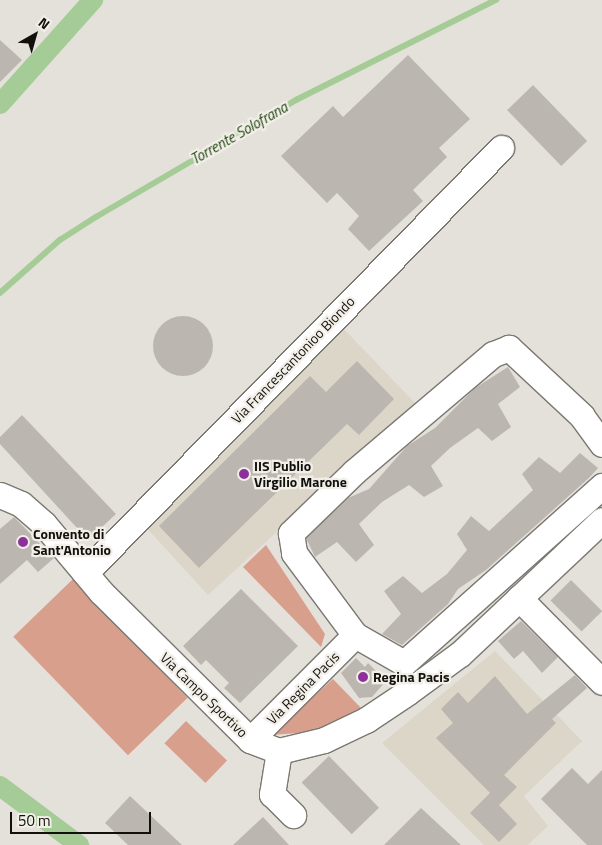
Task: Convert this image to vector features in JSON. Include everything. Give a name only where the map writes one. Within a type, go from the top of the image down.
[{"type":"street","name":"Via Francescantonioo Biondo","points":[[85,573],[501,148]]},
{"type":"street","points":[[602,444],[582,416],[509,348],[493,354],[354,472],[291,533],[294,553],[355,635],[404,663],[602,486]]},
{"type":"street","name":"Via Campo Sportivo","points":[[0,495],[22,504],[44,524],[85,573],[250,740],[279,750]]},
{"type":"street","points":[[293,815],[272,794],[279,750],[324,740],[366,720],[460,654],[602,520]]},
{"type":"street","points":[[519,598],[602,682]]},
{"type":"street","name":"Via Regina Pacis","points":[[250,740],[355,635]]},
{"type":"shaded area","points":[[338,323],[416,404],[208,595],[143,524]]},
{"type":"shaded area","points":[[266,545],[325,634],[321,647],[243,567]]},
{"type":"shaded area","points":[[73,579],[188,698],[128,755],[13,637]]},
{"type":"shaded area","points":[[495,651],[582,741],[524,796],[548,826],[528,845],[484,845],[382,743]]},
{"type":"shaded area","points":[[333,679],[361,708],[313,732],[271,735]]},
{"type":"shaded area","points":[[186,721],[227,761],[205,783],[164,743]]},
{"type":"building","points":[[0,40],[22,60],[0,82]]},
{"type":"building","points":[[408,55],[470,119],[439,148],[447,157],[413,190],[423,201],[369,251],[348,229],[359,216],[337,193],[327,203],[281,156],[333,106],[343,117]]},
{"type":"building","points":[[533,85],[587,141],[561,166],[507,110]]},
{"type":"building","points":[[183,316],[200,321],[208,329],[213,346],[208,363],[200,371],[183,376],[166,371],[158,363],[153,346],[158,329],[166,321]]},
{"type":"building","points":[[357,361],[394,399],[359,435],[347,424],[199,568],[159,526],[310,376],[326,392]]},
{"type":"building","points":[[508,367],[520,387],[498,404],[511,427],[492,441],[478,428],[450,448],[431,466],[443,486],[424,497],[409,485],[382,502],[359,524],[374,545],[356,562],[337,542],[315,557],[306,538],[348,498],[369,489],[407,446],[435,428],[475,388]]},
{"type":"building","points":[[22,415],[116,514],[88,540],[0,444],[0,437]]},
{"type":"building","points":[[580,453],[598,468],[590,477],[486,570],[458,589],[448,604],[402,645],[382,634],[401,614],[384,591],[403,576],[422,593],[447,574],[467,550],[457,534],[471,516],[489,531],[533,490],[522,474],[539,457],[560,473]]},
{"type":"building","name":"Convento di Sant'Antonio","points":[[14,517],[54,558],[38,572],[27,560],[0,584],[0,529]]},
{"type":"building","points":[[571,580],[602,611],[582,632],[550,601]]},
{"type":"building","points":[[241,589],[298,646],[240,703],[224,688],[229,683],[206,660],[201,665],[183,646]]},
{"type":"building","points":[[521,621],[558,657],[542,673],[523,651],[514,659],[498,641]]},
{"type":"building","name":"Regina Pacis","points":[[356,658],[365,667],[368,663],[386,681],[372,697],[359,698],[341,673]]},
{"type":"building","points":[[575,675],[587,688],[552,719],[556,723],[504,775],[517,787],[499,805],[517,824],[499,842],[470,813],[490,793],[436,738],[453,723],[441,709],[458,692],[468,703],[495,676],[527,714]]},
{"type":"building","points":[[329,756],[379,808],[352,834],[302,782]]},
{"type":"building","points":[[572,768],[588,784],[602,770],[602,845],[587,845],[541,799]]},
{"type":"building","points":[[130,796],[182,845],[128,845],[105,823]]},
{"type":"building","points":[[421,808],[461,845],[384,845]]},
{"type":"building","points":[[263,817],[289,845],[233,845]]},
{"type":"waterway","name":"Torrente Solofrana","points":[[0,104],[93,0]]},
{"type":"waterway","name":"Torrente Solofrana","points":[[0,293],[60,240],[96,217],[296,100],[496,0]]},
{"type":"waterway","points":[[0,786],[79,845]]},
{"type":"place","name":"IIS Publio Virgilio Marone","points":[[244,474]]},
{"type":"place","name":"Convento di Sant'Antonio","points":[[23,542]]},
{"type":"place","name":"Regina Pacis","points":[[363,677]]}]
